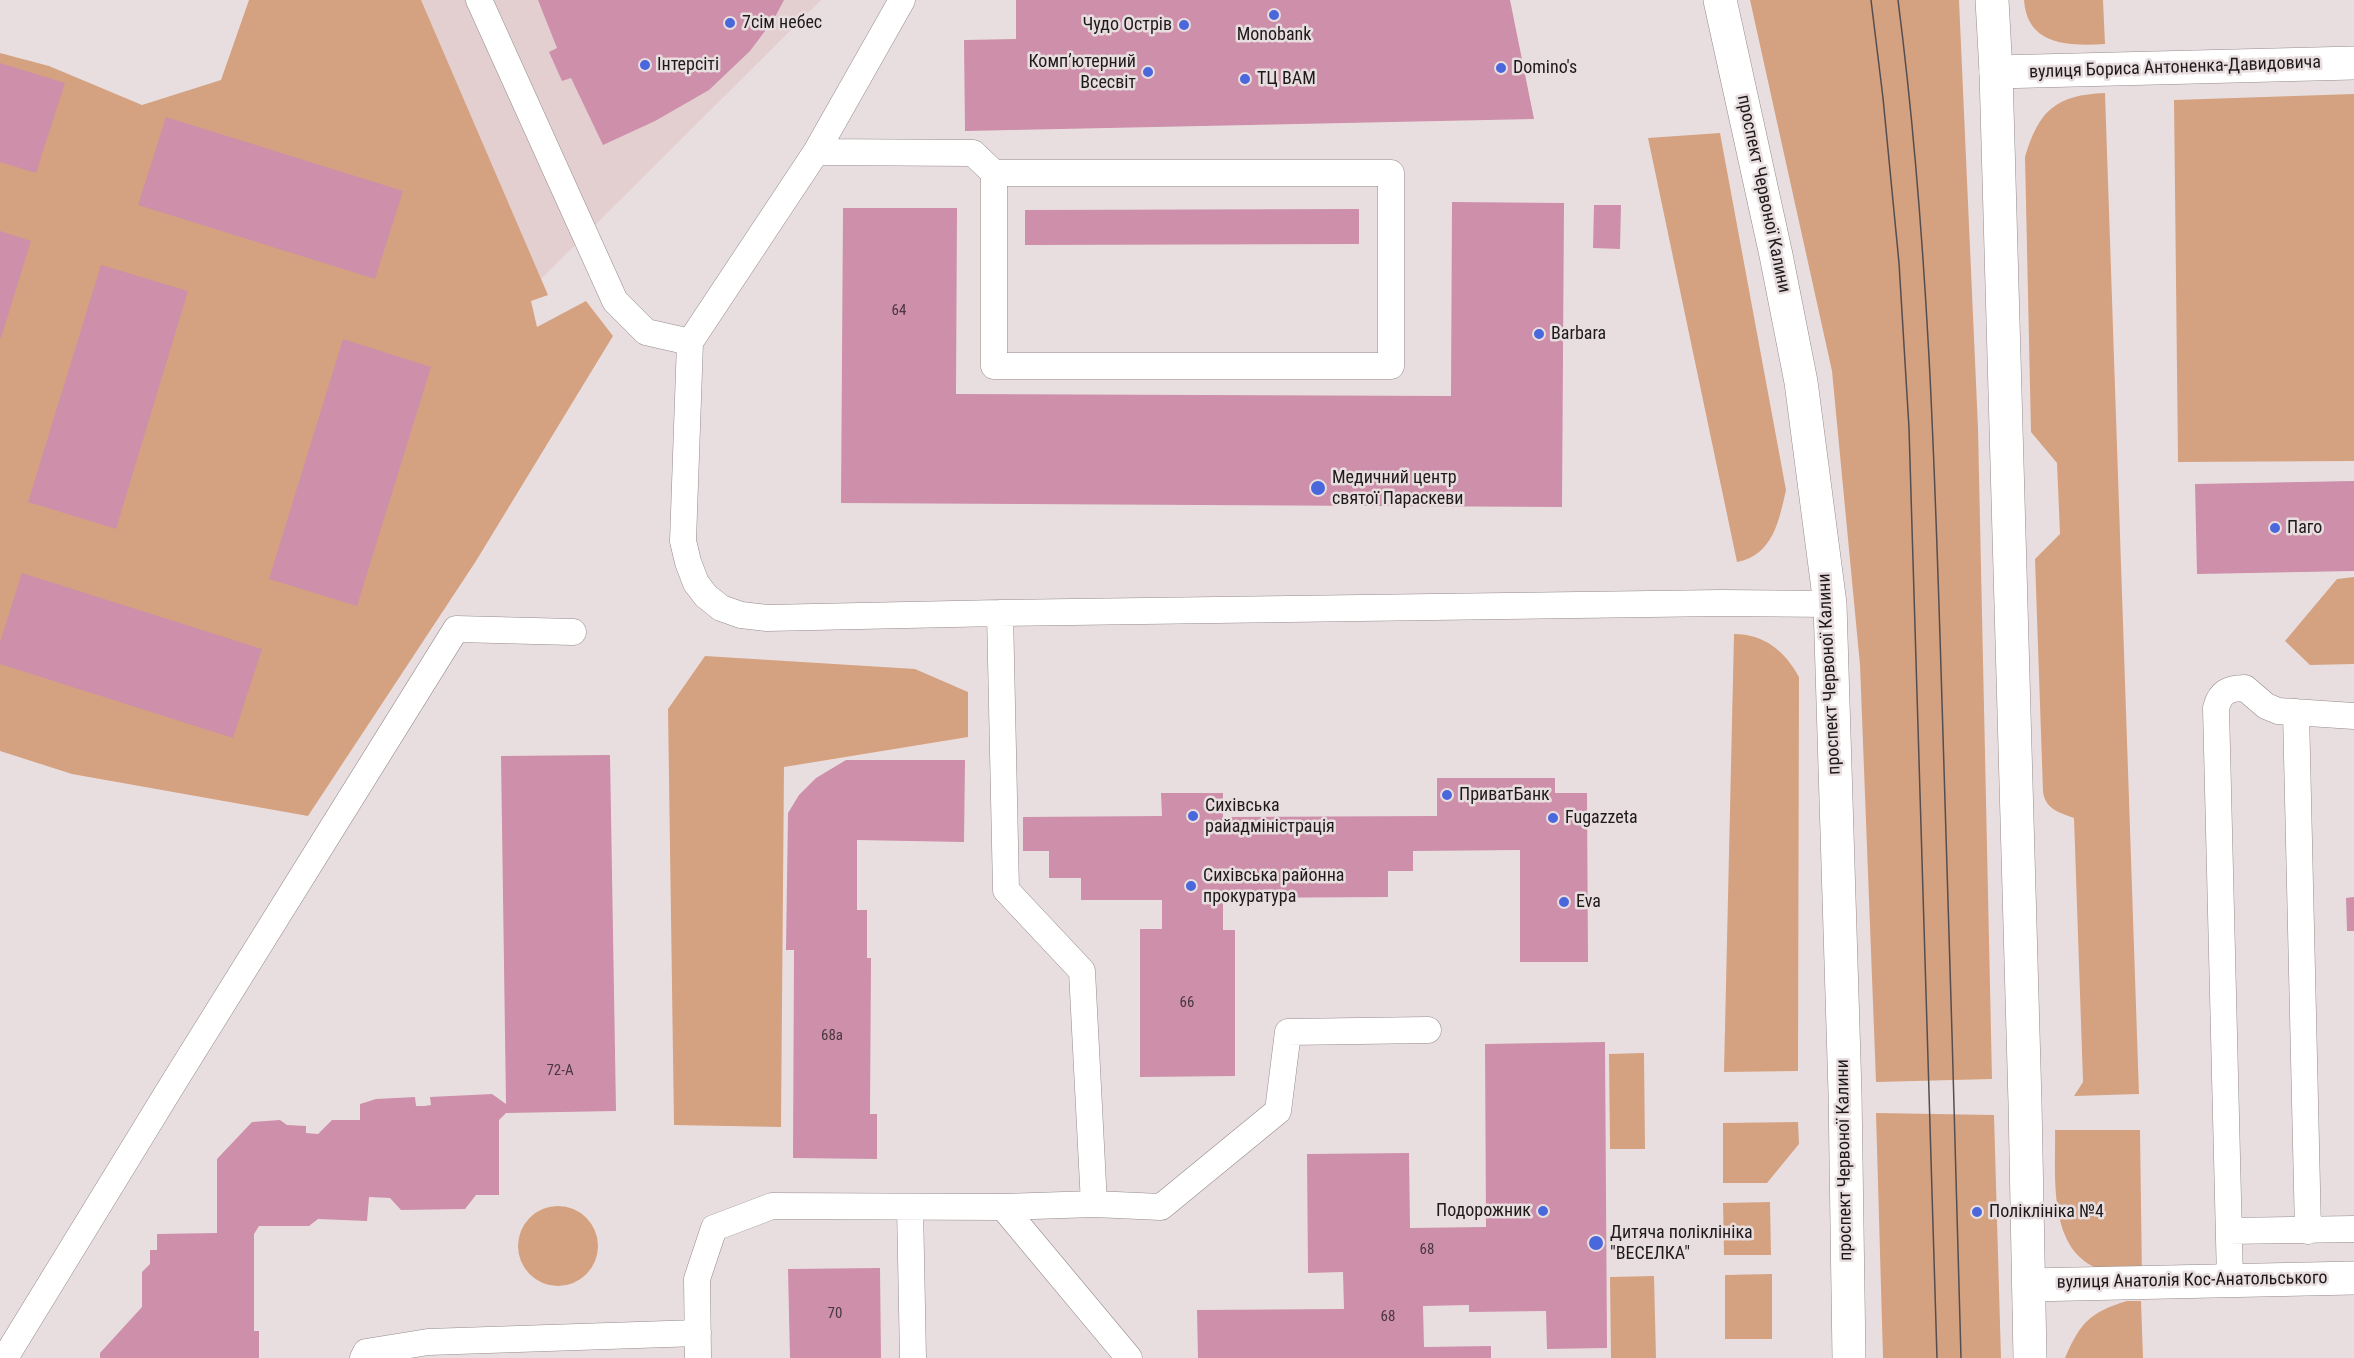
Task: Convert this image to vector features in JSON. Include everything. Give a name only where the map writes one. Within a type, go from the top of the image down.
[{"type":"main road","name":"проспект Червоної Калини","points":[[1720,0],[1776,255],[1801,382],[1830,604],[1845,1093],[1849,1358]]},
{"type":"main road","points":[[1992,0],[1996,72],[2031,1358]]},
{"type":"main road","name":"вулиця Бориса Антоненка-Давидовича","points":[[1996,72],[2354,63]]},
{"type":"main road","name":"вулиця Анатолія Кос-Анатольського","points":[[2029,1285],[2354,1278]]},
{"type":"lane","points":[[479,0],[615,301],[646,332],[690,342]]},
{"type":"lane","points":[[902,0],[816,152],[690,342],[683,541],[696,583],[706,596],[721,608],[767,618],[1000,612],[1722,603],[1830,604]]},
{"type":"lane","points":[[816,152],[973,153],[994,173],[1391,173],[1391,366],[994,366],[994,173]]},
{"type":"lane","points":[[1000,612],[1006,890],[1082,971],[1094,1204]]},
{"type":"lane","points":[[5,1358],[456,629],[573,632]]},
{"type":"lane","points":[[2230,1280],[2216,708],[2219,698],[2225,691],[2245,688],[2266,706],[2278,711],[2354,716]]},
{"type":"lane","points":[[2296,712],[2308,1231]]},
{"type":"lane","points":[[363,1358],[366,1352],[428,1342],[698,1345],[697,1279],[714,1228],[772,1206],[1003,1207],[1094,1204],[1161,1207],[1278,1111],[1288,1032],[1428,1030]]},
{"type":"lane","points":[[910,1207],[913,1358]]},
{"type":"lane","points":[[1003,1207],[1129,1358]]},
{"type":"lane","points":[[2229,1231],[2354,1229]]},
{"type":"shaded area","points":[[249,0],[421,0],[548,295],[531,301],[537,327],[586,301],[613,336],[476,561],[308,816],[72,774],[0,751],[0,53],[49,66],[142,105],[221,80]]},
{"type":"shaded area","points":[[420,0],[821,0],[537,283]]},
{"type":"shaded area","points":[[1750,0],[1959,0],[1978,428],[1992,1079],[1876,1082],[1860,665],[1832,371]]},
{"type":"shaded area","points":[[2024,0],[2103,0],[2105,44],[2064,43],[2041,35],[2033,27],[2027,15]]},
{"type":"shaded area","points":[[2105,93],[2139,1094],[2074,1096],[2083,1082],[2074,818],[2050,807],[2043,792],[2035,559],[2060,534],[2057,463],[2031,432],[2025,157],[2037,127],[2052,108],[2074,97]]},
{"type":"shaded area","points":[[2354,94],[2354,461],[2178,462],[2174,100]]},
{"type":"shaded area","points":[[1720,133],[1786,490],[1777,525],[1766,544],[1759,552],[1737,562],[1648,138]]},
{"type":"shaded area","points":[[2354,577],[2354,664],[2310,665],[2285,641],[2337,579]]},
{"type":"shaded area","points":[[1734,634],[1755,637],[1772,646],[1787,659],[1799,677],[1798,1071],[1724,1072]]},
{"type":"shaded area","points":[[705,656],[915,669],[968,692],[968,737],[784,767],[781,1127],[674,1125],[668,709]]},
{"type":"shaded area","points":[[1644,1053],[1645,1149],[1610,1149],[1609,1054]]},
{"type":"shaded area","points":[[1876,1113],[1994,1115],[2001,1358],[1883,1358]]},
{"type":"shaded area","points":[[1798,1122],[1799,1144],[1767,1183],[1723,1183],[1723,1123]]},
{"type":"shaded area","points":[[2055,1130],[2140,1130],[2142,1277],[2097,1268],[2081,1258],[2069,1244],[2058,1208]]},
{"type":"shaded area","points":[[1770,1202],[1771,1255],[1724,1255],[1723,1203]]},
{"type":"shaded area","points":[[558,1206],[573,1209],[586,1218],[595,1231],[598,1246],[595,1261],[586,1274],[573,1283],[558,1286],[543,1283],[530,1274],[521,1261],[518,1246],[521,1231],[530,1218],[543,1209]]},
{"type":"shaded area","points":[[1772,1274],[1772,1339],[1725,1339],[1725,1275]]},
{"type":"shaded area","points":[[1654,1276],[1656,1358],[1611,1358],[1610,1277]]},
{"type":"shaded area","points":[[2127,1301],[2141,1301],[2143,1358],[2065,1358],[2081,1327],[2088,1320],[2114,1305]]},
{"type":"building","name":"Інтерсіті","points":[[538,0],[784,0],[774,19],[750,51],[709,90],[655,121],[603,145],[571,78],[562,81],[549,52],[557,48]]},
{"type":"building","name":"ТЦ ВАМ","points":[[1016,0],[1510,0],[1534,119],[965,131],[964,40],[1016,39]]},
{"type":"building","points":[[0,63],[65,83],[36,173],[0,162]]},
{"type":"building","points":[[166,117],[403,191],[375,279],[138,205]]},
{"type":"building","points":[[1452,202],[1564,203],[1562,507],[841,503],[843,208],[957,208],[956,394],[1451,396]]},
{"type":"building","points":[[1594,205],[1621,205],[1620,249],[1593,248]]},
{"type":"building","points":[[1359,209],[1359,244],[1025,245],[1025,210]]},
{"type":"building","points":[[0,231],[31,241],[1,338],[0,338]]},
{"type":"building","points":[[101,265],[188,291],[116,529],[28,502]]},
{"type":"building","points":[[343,339],[431,367],[357,606],[269,579]]},
{"type":"building","name":"Паго","points":[[2354,481],[2354,571],[2197,574],[2195,484]]},
{"type":"building","points":[[22,573],[262,649],[233,738],[0,664],[0,642]]},
{"type":"building","points":[[610,755],[616,1111],[506,1113],[499,1120],[499,1195],[476,1195],[465,1209],[401,1210],[390,1198],[369,1197],[367,1221],[318,1219],[309,1226],[259,1226],[254,1234],[254,1331],[259,1331],[259,1358],[100,1358],[100,1353],[142,1307],[142,1272],[150,1264],[150,1250],[157,1250],[157,1234],[217,1233],[217,1159],[252,1122],[280,1120],[287,1125],[306,1126],[306,1133],[318,1134],[332,1120],[360,1120],[360,1104],[376,1099],[415,1097],[416,1106],[424,1106],[431,1105],[430,1097],[492,1094],[506,1104],[501,756]]},
{"type":"building","points":[[846,760],[965,760],[964,842],[857,840],[857,910],[867,910],[867,958],[871,958],[870,1114],[877,1114],[877,1159],[793,1158],[794,950],[786,950],[788,813],[799,795],[816,778]]},
{"type":"building","points":[[1437,778],[1555,778],[1555,793],[1587,793],[1588,962],[1520,962],[1520,850],[1413,851],[1413,871],[1388,871],[1388,897],[1223,898],[1223,930],[1235,930],[1235,1076],[1140,1077],[1140,929],[1162,929],[1162,900],[1081,900],[1081,878],[1049,878],[1049,851],[1023,851],[1023,817],[1162,816],[1161,793],[1223,793],[1223,817],[1437,816]]},
{"type":"building","points":[[2354,897],[2354,931],[2347,931],[2346,898]]},
{"type":"building","points":[[1605,1042],[1607,1348],[1547,1349],[1546,1311],[1469,1312],[1469,1305],[1423,1306],[1424,1347],[1491,1346],[1491,1358],[1198,1358],[1197,1310],[1344,1309],[1343,1272],[1308,1273],[1307,1154],[1409,1153],[1410,1228],[1486,1227],[1485,1044]]},
{"type":"building","points":[[880,1268],[881,1358],[790,1358],[788,1269]]},
{"type":"tram line","points":[[1871,0],[1899,263],[1909,428],[1937,1358]]},
{"type":"tram line","points":[[1898,0],[1917,175],[1929,350],[1961,1358]]},
{"type":"place","name":"Monobank","points":[[1274,15]]},
{"type":"place","name":"7сім небес","points":[[730,23]]},
{"type":"place","name":"Чудо Острів","points":[[1184,25]]},
{"type":"place","name":"Інтерсіті","points":[[645,65]]},
{"type":"place","name":"Domino's","points":[[1501,68]]},
{"type":"place","name":"Компʼютерний Всесвіт","points":[[1148,72]]},
{"type":"place","name":"ТЦ ВАМ","points":[[1245,79]]},
{"type":"place","name":"Barbara","points":[[1539,334]]},
{"type":"place","name":"Медичний центр святої Параскеви","points":[[1318,488]]},
{"type":"place","name":"Паго","points":[[2275,528]]},
{"type":"place","name":"ПриватБанк","points":[[1447,795]]},
{"type":"place","name":"Сихівська райадміністрація","points":[[1193,816]]},
{"type":"place","name":"Fugazzeta","points":[[1553,818]]},
{"type":"place","name":"Сихівська районна прокуратура","points":[[1191,886]]},
{"type":"place","name":"Eva","points":[[1564,902]]},
{"type":"place","name":"Подорожник","points":[[1543,1211]]},
{"type":"place","name":"Поліклініка №4","points":[[1977,1212]]},
{"type":"place","name":"Дитяча поліклініка \"ВЕСЕЛКА\"","points":[[1596,1243]]}]
